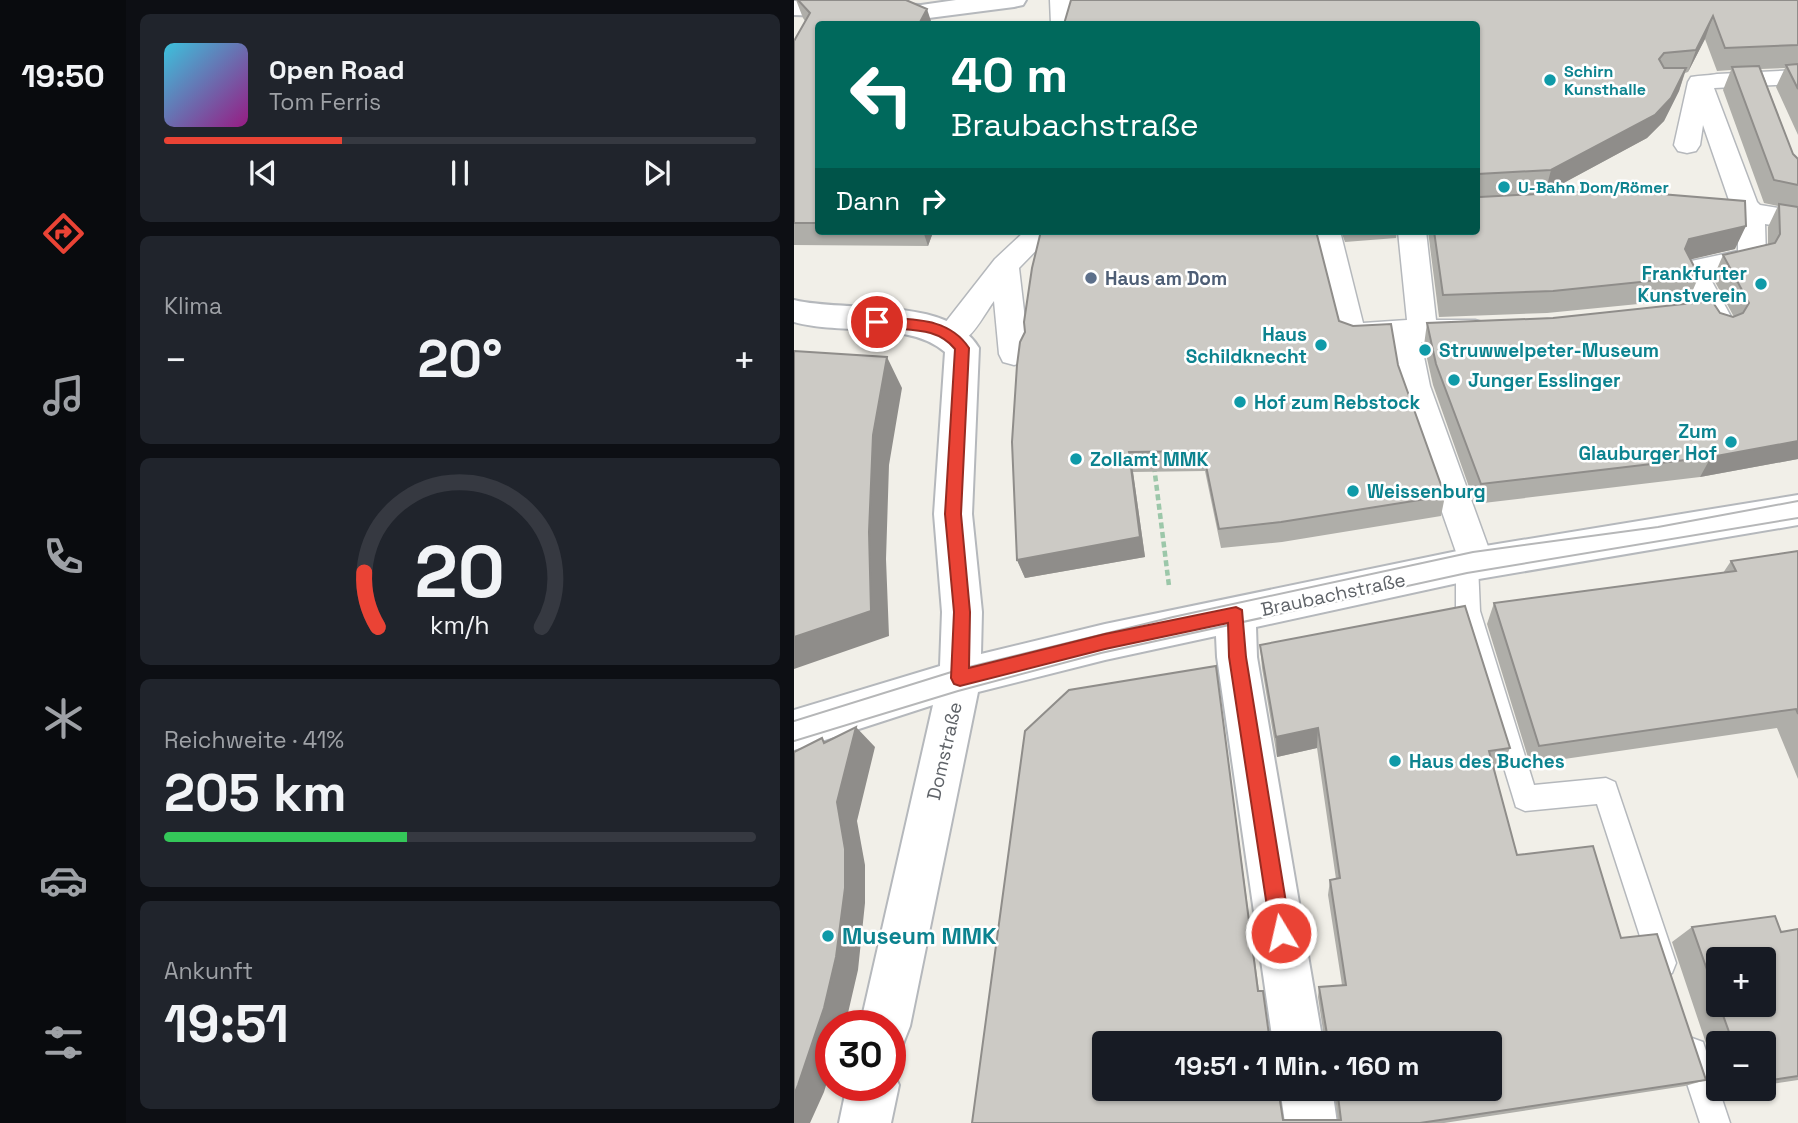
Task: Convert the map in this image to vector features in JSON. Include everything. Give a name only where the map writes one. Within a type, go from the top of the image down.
[{"type":"street","points":[[794,8],[921,12],[1014,0]]},
{"type":"street","points":[[1061,0],[1062,21]]},
{"type":"street","points":[[1689,82],[1797,78]]},
{"type":"street","points":[[1688,145],[1692,108],[1689,82]]},
{"type":"street","points":[[1689,82],[1748,208],[1752,257],[1692,270],[1706,316]]},
{"type":"street","points":[[1671,206],[1748,208],[1797,220]]},
{"type":"street","points":[[794,311],[821,317],[932,326],[957,342],[1005,266],[1037,235]]},
{"type":"street","points":[[1328,235],[1351,334],[1500,330]]},
{"type":"street","points":[[1412,235],[1422,323],[1416,331],[1414,386],[1473,551],[1467,565]]},
{"type":"street","points":[[1005,266],[1014,354]]},
{"type":"street","name":"Domstraße","points":[[888,1010],[960,678],[962,612],[953,514],[957,342]]},
{"type":"street","name":"Braubachstraße","points":[[794,730],[960,678],[1105,642],[1467,565],[1797,510]]},
{"type":"street","points":[[1236,615],[1237,657],[1296,1031]]},
{"type":"street","points":[[865,1123],[870,1101]]},
{"type":"street","points":[[1308,1101],[1311,1123]]},
{"type":"lane","points":[[1467,565],[1468,611],[1525,798],[1606,791],[1670,987]]},
{"type":"lane","points":[[1683,1026],[1715,1123]]},
{"type":"path","points":[[1166,463],[1153,464],[1174,628]]},
{"type":"building","points":[[798,0],[906,0],[927,9],[921,21],[815,21],[815,223],[794,223],[794,41],[810,13]]},
{"type":"building","points":[[1071,0],[1798,0],[1798,45],[1725,48],[1713,16],[1696,50],[1664,53],[1659,59],[1664,68],[1686,68],[1671,98],[1655,115],[1551,170],[1480,174],[1480,21],[1065,21]]},
{"type":"building","points":[[1798,64],[1798,89],[1786,65]]},
{"type":"building","points":[[1759,66],[1793,154],[1798,159],[1798,185],[1774,180],[1732,67]]},
{"type":"building","points":[[1612,190],[1745,201],[1746,226],[1689,239],[1685,249],[1699,276],[1553,291],[1443,295],[1435,235],[1480,235],[1480,197]]},
{"type":"building","points":[[1779,204],[1798,207],[1798,441],[1711,457],[1481,484],[1436,364],[1427,323],[1553,318],[1712,301],[1720,313],[1733,317],[1743,313],[1749,303],[1723,255],[1775,243],[1780,234]]},
{"type":"building","points":[[1040,235],[1317,235],[1339,321],[1353,326],[1391,324],[1398,365],[1445,496],[1219,529],[1203,451],[1129,452],[1140,537],[1017,560],[1012,442],[1017,365],[1020,342],[1025,332],[1032,268]]},
{"type":"building","points":[[794,351],[887,357],[873,435],[869,532],[871,611],[794,637]]},
{"type":"building","points":[[1798,551],[1798,714],[1796,709],[1539,746],[1494,603],[1736,571],[1731,561]]},
{"type":"building","points":[[1465,606],[1510,748],[1489,751],[1517,855],[1593,846],[1621,938],[1657,934],[1706,1080],[1420,1123],[972,1123],[1025,731],[1069,690],[1216,666],[1258,991],[1263,991],[1268,1031],[1092,1031],[1092,1101],[1280,1101],[1283,1120],[1341,1120],[1339,1101],[1502,1101],[1502,1031],[1326,1031],[1319,987],[1346,985],[1330,880],[1340,878],[1318,728],[1276,737],[1260,645]]},
{"type":"building","points":[[856,727],[837,802],[845,849],[845,888],[836,957],[823,1010],[815,1010],[815,1034],[794,1095],[794,752],[822,738],[824,743]]},
{"type":"building","points":[[1775,916],[1781,932],[1798,929],[1798,1076],[1776,1079],[1776,1031],[1729,1031],[1724,1017],[1776,1017],[1776,947],[1706,947],[1706,967],[1692,927]]},
{"type":"tram line","points":[[794,721],[961,669],[1173,617],[1473,552],[1658,527],[1798,501]]},
{"type":"tram line","points":[[794,741],[958,691],[1101,653],[1467,573],[1798,518]]},
{"type":"place","name":"Schirn Kunsthalle","points":[[1550,80]]},
{"type":"place","name":"U-Bahn Dom/Römer","points":[[1504,187]]},
{"type":"place","name":"Haus am Dom","points":[[1091,278]]},
{"type":"place","name":"Frankfurter Kunstverein","points":[[1761,284]]},
{"type":"place","name":"Haus Schildknecht","points":[[1321,345]]},
{"type":"place","name":"Struwwelpeter-Museum","points":[[1425,350]]},
{"type":"place","name":"Junger Esslinger","points":[[1454,380]]},
{"type":"place","name":"Hof zum Rebstock","points":[[1240,402]]},
{"type":"place","name":"Zum Glauburger Hof","points":[[1731,442]]},
{"type":"place","name":"Zollamt MMK","points":[[1076,459]]},
{"type":"place","name":"Weissenburg","points":[[1353,491]]},
{"type":"place","name":"Haus des Buches","points":[[1395,761]]},
{"type":"place","name":"Museum MMK","points":[[828,936]]},
{"type":"route","points":[[877,322],[932,326],[952,336],[962,348],[953,514],[962,612],[960,678],[1105,642],[1236,615],[1237,657],[1281,933]]}]
